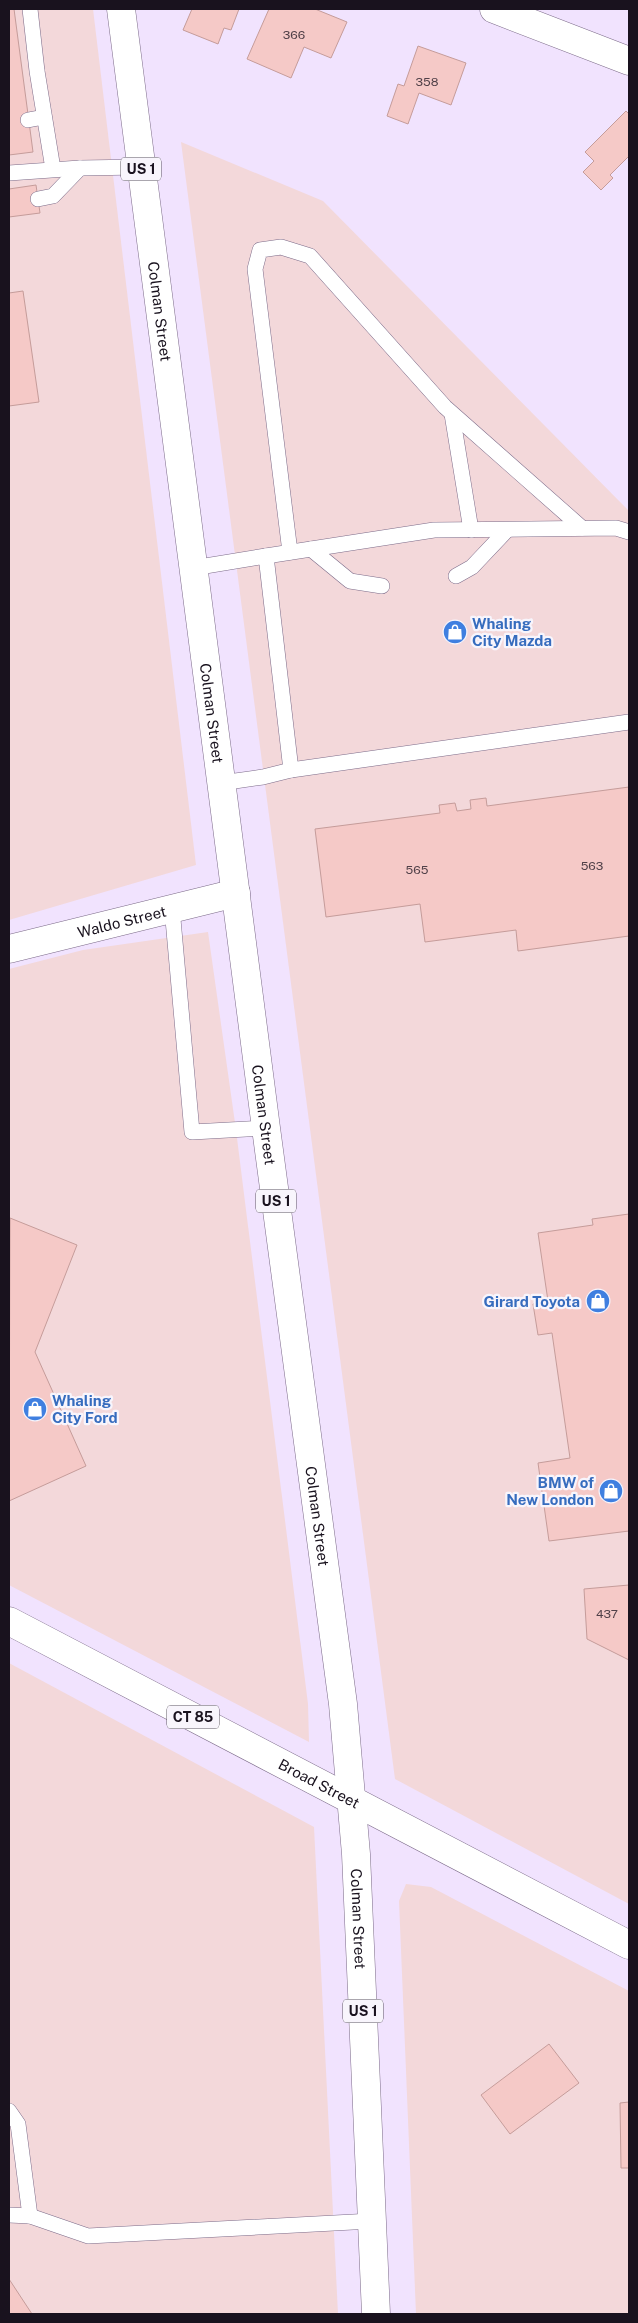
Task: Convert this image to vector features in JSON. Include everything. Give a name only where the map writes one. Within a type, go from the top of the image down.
[{"type":"main road","name":"Colman Street","points":[[121,9],[266,1128],[344,1704],[353,1801],[376,2314]]},
{"type":"main road","points":[[494,9],[629,61]]},
{"type":"main road","name":"Waldo Street","points":[[9,949],[236,893]]},
{"type":"main road","name":"Broad Street","points":[[9,1623],[629,1946]]},
{"type":"lane","points":[[30,9],[29,71],[44,117],[52,169]]},
{"type":"lane","points":[[28,120],[44,117]]},
{"type":"lane","points":[[9,174],[52,169],[141,166]]},
{"type":"lane","points":[[38,198],[53,196],[80,168]]},
{"type":"lane","points":[[290,552],[254,269],[260,250],[281,246],[310,256],[452,414],[582,528]]},
{"type":"lane","points":[[452,414],[472,530]]},
{"type":"lane","points":[[193,568],[434,530],[616,528],[629,532]]},
{"type":"lane","points":[[456,576],[472,567],[507,530]]},
{"type":"lane","points":[[311,549],[350,582],[382,586]]},
{"type":"lane","points":[[266,556],[291,770]]},
{"type":"lane","points":[[221,783],[263,777],[291,770],[629,722]]},
{"type":"lane","points":[[172,908],[192,1132],[266,1128]]},
{"type":"lane","points":[[9,2110],[18,2124],[30,2216]]},
{"type":"lane","points":[[9,2216],[30,2216],[88,2236],[372,2221]]},
{"type":"shaded area","points":[[9,9],[93,9],[196,865],[9,920]]},
{"type":"shaded area","points":[[181,142],[323,201],[629,511],[629,1904],[395,1779]]},
{"type":"shaded area","name":"Whaling City Ford","points":[[208,932],[236,1130],[308,1704],[309,1742],[9,1585],[9,969],[83,950]]},
{"type":"shaded area","points":[[9,1663],[314,1827],[338,2314],[9,2314]]},
{"type":"shaded area","points":[[406,1884],[431,1887],[629,1991],[629,2314],[416,2314],[399,1901]]},
{"type":"building","points":[[9,9],[14,9],[33,152],[9,155]]},
{"type":"building","points":[[192,9],[239,9],[231,30],[224,28],[218,44],[183,30]]},
{"type":"building","points":[[269,9],[315,9],[347,22],[331,58],[304,47],[291,78],[247,59]]},
{"type":"building","points":[[418,46],[466,63],[451,105],[419,93],[408,124],[387,116],[398,84],[404,86]]},
{"type":"building","points":[[626,111],[629,114],[629,156],[610,175],[613,178],[601,190],[583,172],[594,161],[585,152]]},
{"type":"building","points":[[36,185],[40,213],[9,217],[9,189]]},
{"type":"building","points":[[23,291],[39,402],[9,406],[9,293]]},
{"type":"building","points":[[629,787],[629,936],[518,951],[516,930],[425,942],[420,904],[326,917],[315,829],[440,813],[439,805],[455,803],[457,811],[471,809],[470,800],[486,798],[487,806]]},
{"type":"building","points":[[629,1214],[629,1531],[549,1541],[538,1463],[570,1458],[552,1333],[538,1335],[533,1304],[548,1301],[538,1233],[593,1225],[592,1219]]},
{"type":"building","name":"Whaling City Ford","points":[[10,1218],[77,1245],[35,1352],[86,1466],[9,1501]]},
{"type":"building","points":[[629,1585],[629,1660],[587,1639],[584,1589]]},
{"type":"building","points":[[549,2044],[579,2083],[510,2134],[481,2095]]},
{"type":"building","points":[[629,2102],[629,2168],[621,2168],[620,2103]]},
{"type":"building","points":[[9,2279],[32,2314],[9,2314]]},
{"type":"place","name":"Whaling City Mazda","points":[[455,632]]},
{"type":"place","name":"Girard Toyota","points":[[598,1301]]},
{"type":"place","name":"Whaling City Ford","points":[[35,1409]]},
{"type":"place","name":"BMW of New London","points":[[611,1491]]}]
